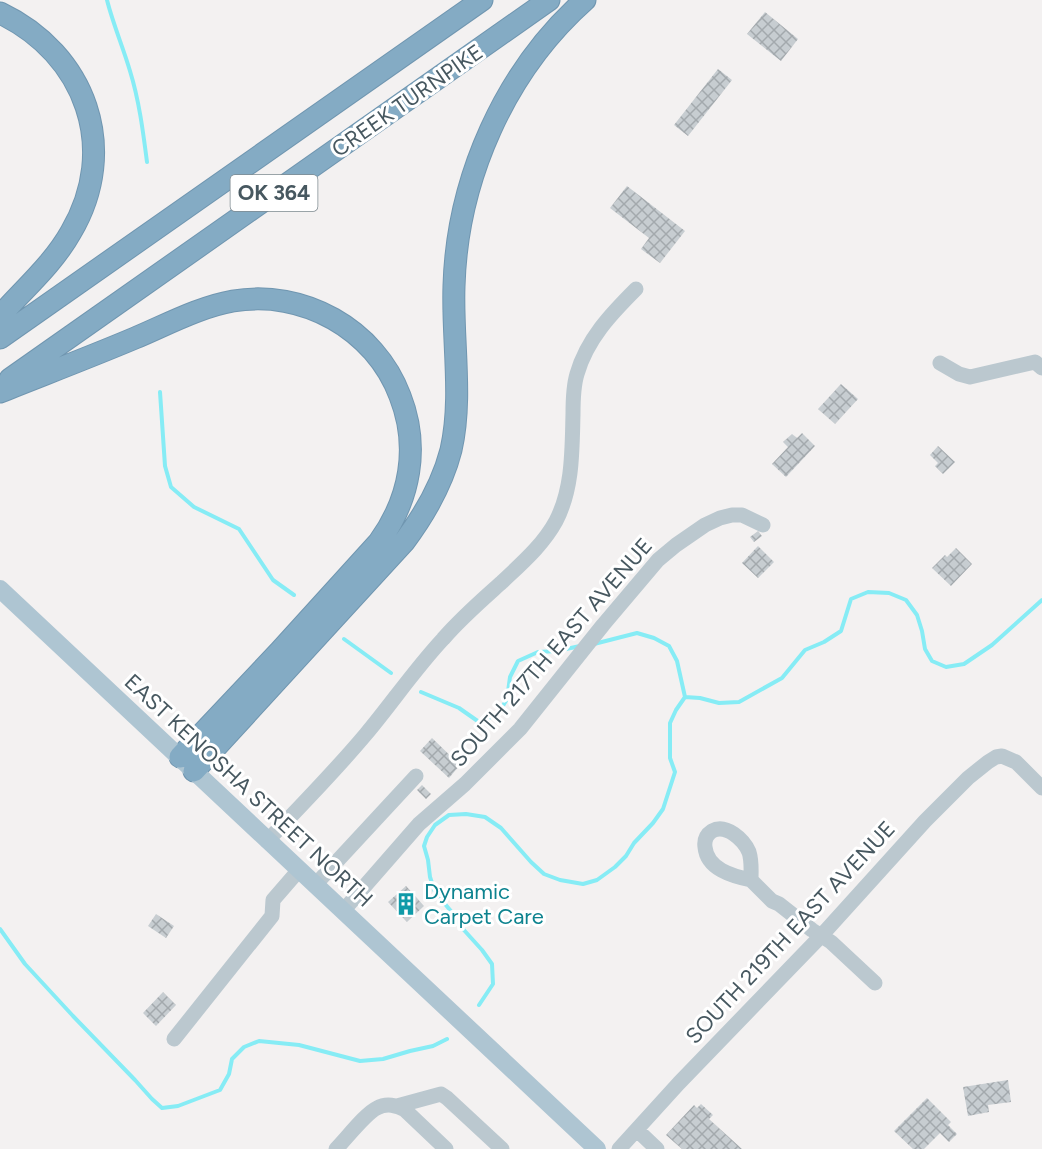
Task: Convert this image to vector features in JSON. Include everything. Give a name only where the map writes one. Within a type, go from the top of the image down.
[{"type":"highway","name":"CREEK TURNPIKE","points":[[0,338],[482,0]]},
{"type":"highway","name":"CREEK TURNPIKE","points":[[0,386],[549,0]]},
{"type":"highway","points":[[187,764],[404,542],[431,502],[447,465],[455,424],[454,286],[459,231],[471,184],[488,137],[513,89],[552,35],[585,0]]},
{"type":"highway","points":[[0,13],[38,36],[54,50],[70,71],[87,111],[94,157],[86,202],[71,234],[0,316]]},
{"type":"highway","points":[[0,392],[218,304],[264,299],[281,300],[313,309],[340,322],[373,350],[394,382],[404,407],[410,449],[408,477],[396,515],[379,542],[244,689],[187,764]]},
{"type":"main road","name":"EAST KENOSHA STREET NORTH","points":[[0,589],[597,1149]]},
{"type":"street","points":[[267,841],[353,749],[441,641],[464,616],[524,561],[547,535],[563,506],[568,490],[576,375],[599,328],[636,289]]},
{"type":"street","points":[[940,363],[959,374],[970,377],[1039,365]]},
{"type":"street","name":"SOUTH 217TH EAST AVENUE","points":[[343,911],[419,824],[465,784],[520,729],[658,560],[705,525],[720,518],[742,515],[764,525]]},
{"type":"street","name":"SOUTH 219TH EAST AVENUE","points":[[619,1149],[679,1083],[821,936],[951,793],[988,762],[1002,756],[1016,762],[1042,788]]},
{"type":"street","points":[[315,885],[416,776]]},
{"type":"street","points":[[174,1039],[272,916],[273,900],[299,870]]},
{"type":"street","points":[[751,880],[772,901],[831,942],[875,983]]},
{"type":"street","points":[[336,1149],[377,1107],[398,1106],[441,1094],[502,1149]]},
{"type":"street","points":[[398,1106],[446,1149]]},
{"type":"street","points":[[637,1130],[657,1149]]},
{"type":"building","points":[[765,12],[798,39],[781,61],[747,34]]},
{"type":"building","points":[[718,69],[732,80],[688,136],[674,125]]},
{"type":"building","points":[[627,186],[685,231],[660,263],[641,249],[649,238],[610,208]]},
{"type":"building","points":[[841,384],[858,399],[835,424],[818,409]]},
{"type":"building","points":[[802,433],[815,446],[786,477],[772,464],[788,447],[783,442],[792,434],[797,438]]},
{"type":"building","points":[[938,446],[955,462],[943,474],[935,466],[938,463],[930,455]]},
{"type":"building","points":[[758,531],[762,536],[754,542],[750,537]]},
{"type":"building","points":[[758,546],[774,562],[758,578],[742,563]]},
{"type":"building","points":[[956,548],[972,564],[951,586],[932,568]]},
{"type":"building","points":[[432,738],[460,765],[449,778],[420,751]]},
{"type":"building","points":[[422,785],[431,794],[426,799],[417,790]]},
{"type":"building","name":"Dynamic Carpet Care","points":[[406,886],[424,906],[407,922],[388,902]]},
{"type":"building","points":[[156,914],[174,926],[166,938],[148,926]]},
{"type":"building","points":[[163,992],[176,1005],[156,1026],[143,1013]]},
{"type":"building","points":[[1008,1080],[1011,1102],[988,1105],[989,1112],[968,1116],[963,1087]]},
{"type":"building","points":[[927,1098],[951,1122],[948,1125],[957,1134],[949,1142],[940,1133],[924,1149],[913,1149],[894,1131]]},
{"type":"building","points":[[701,1104],[713,1115],[709,1119],[742,1149],[682,1149],[666,1135],[694,1105],[697,1108]]},
{"type":"waterway","points":[[107,0],[133,82],[147,162]]},
{"type":"waterway","points":[[160,392],[165,466],[171,487],[194,507],[239,529],[273,580],[294,595]]},
{"type":"waterway","points":[[685,697],[719,703],[739,702],[782,678],[805,650],[841,631],[851,599],[868,592],[889,593],[906,600],[917,615],[925,649],[932,661],[946,667],[964,664],[992,645],[1042,600]]},
{"type":"waterway","points":[[479,1005],[493,984],[492,964],[435,892],[424,846],[435,825],[449,815],[466,814],[485,817],[501,828],[544,874],[560,880],[583,884],[597,880],[626,856],[663,809],[675,772],[670,758],[670,723],[685,697],[677,661],[669,646],[637,633],[594,644]]},
{"type":"waterway","points":[[344,639],[391,673]]},
{"type":"waterway","points":[[421,692],[459,708],[479,722],[498,714],[507,699],[510,677],[518,661],[538,652],[580,646]]},
{"type":"waterway","points":[[0,929],[25,964],[162,1108],[178,1106],[220,1090],[229,1074],[232,1059],[244,1047],[259,1041],[299,1045],[360,1061],[383,1059],[433,1046],[447,1039]]},
{"type":"place","name":"Dynamic Carpet Care","points":[[406,904]]}]
